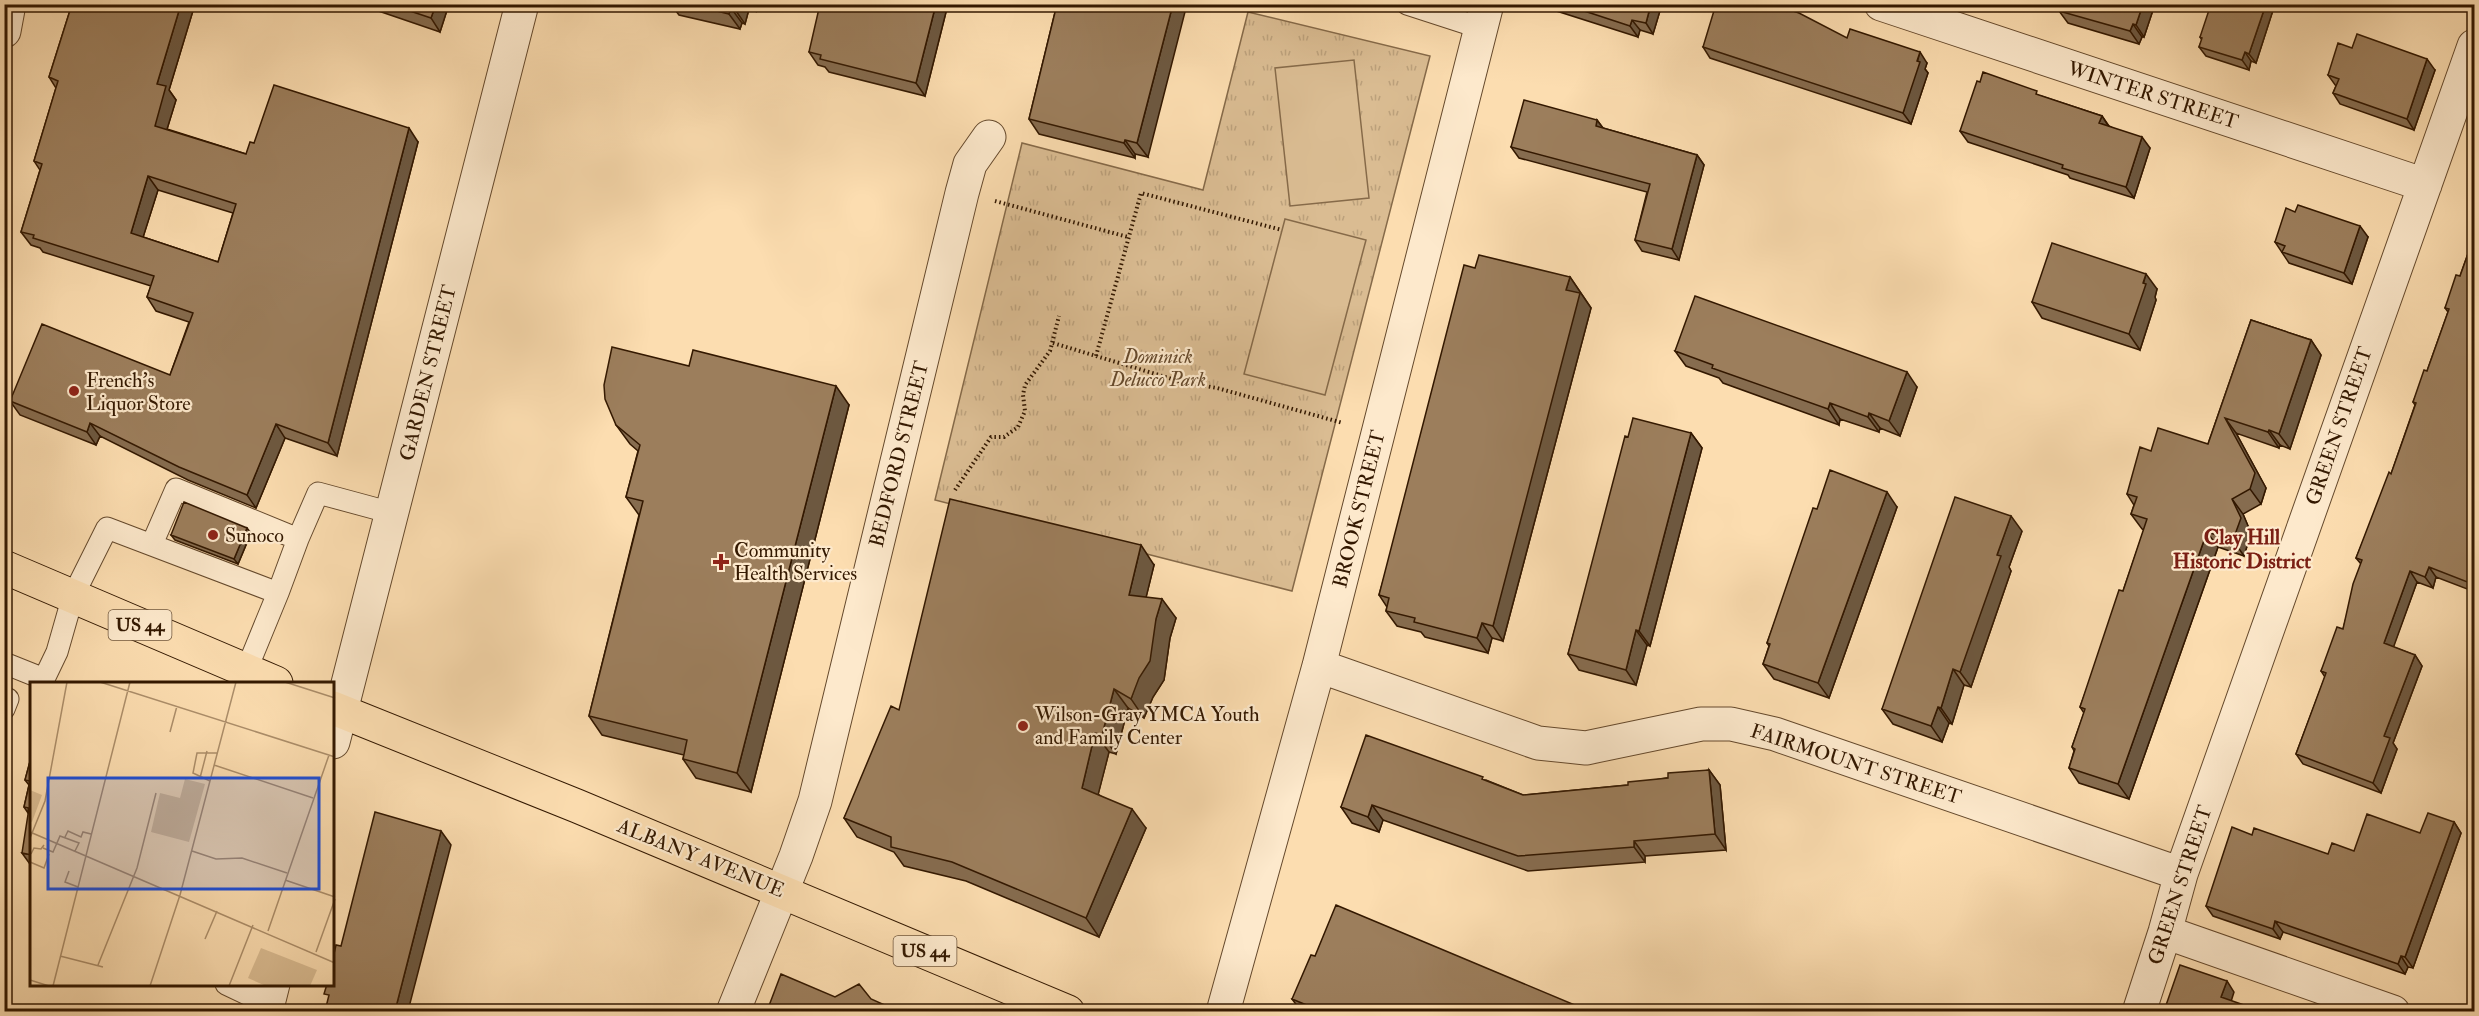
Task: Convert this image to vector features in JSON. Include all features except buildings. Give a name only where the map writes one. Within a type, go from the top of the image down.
[{"type":"highway","name":"US 44","points":[[4,567],[261,677]]},
{"type":"highway","name":"ALBANY AVENUE","points":[[337,710],[782,891],[1068,1011]]},
{"type":"street","points":[[4,31],[9,4]]},
{"type":"street","name":"GARDEN STREET","points":[[334,734],[337,710],[392,513],[522,4]]},
{"type":"street","name":"WINTER STREET","points":[[1881,4],[2425,184]]},
{"type":"street","name":"BROOK STREET","points":[[1223,1011],[1319,666],[1484,16]]},
{"type":"street","name":"GREEN STREET","points":[[2139,1011],[2181,874],[2475,46]]},
{"type":"street","name":"BEDFORD STREET","points":[[733,1011],[809,821],[962,193],[970,164],[988,137]]},
{"type":"street","name":"FAIRMOUNT STREET","points":[[1319,666],[1538,743],[1586,748],[1701,724],[1731,724],[1775,734],[2181,874]]},
{"type":"street","points":[[2165,932],[2393,1011]]},
{"type":"lane","points":[[1407,4],[1484,16]]},
{"type":"lane","points":[[152,544],[176,489],[298,539]]},
{"type":"lane","points":[[261,677],[278,592],[318,493],[392,513]]},
{"type":"lane","points":[[4,663],[44,679],[57,652],[73,596],[107,528],[278,592]]},
{"type":"lane","points":[[231,986],[269,1000]]},
{"type":"path","points":[[962,193],[1128,237]]},
{"type":"path","points":[[1096,356],[1141,193],[1282,230]]},
{"type":"path","points":[[955,490],[991,437],[1004,437],[1018,427],[1025,411],[1023,395],[1025,385],[1050,351],[1059,316]]},
{"type":"path","points":[[1053,343],[1182,382],[1218,388],[1378,433]]},
{"type":"green space","name":"Dominick Delucco Park","points":[[1248,12],[1430,56],[1292,591],[935,500],[1022,143],[1203,190]]},
{"type":"green space","points":[[1354,60],[1369,198],[1290,206],[1275,68]]},
{"type":"green space","points":[[1285,219],[1366,240],[1325,395],[1244,374]]},
{"type":"place","name":"French's Liquor Store","points":[[74,391]]},
{"type":"place","name":"Sunoco","points":[[213,535]]},
{"type":"place","name":"Community Health Services","points":[[721,562]]},
{"type":"place","name":"Wilson-Gray YMCA Youth and Family Center","points":[[1023,726]]},
{"type":"district","name":"Clay Hill Historic District","points":[[2242,549]]}]
